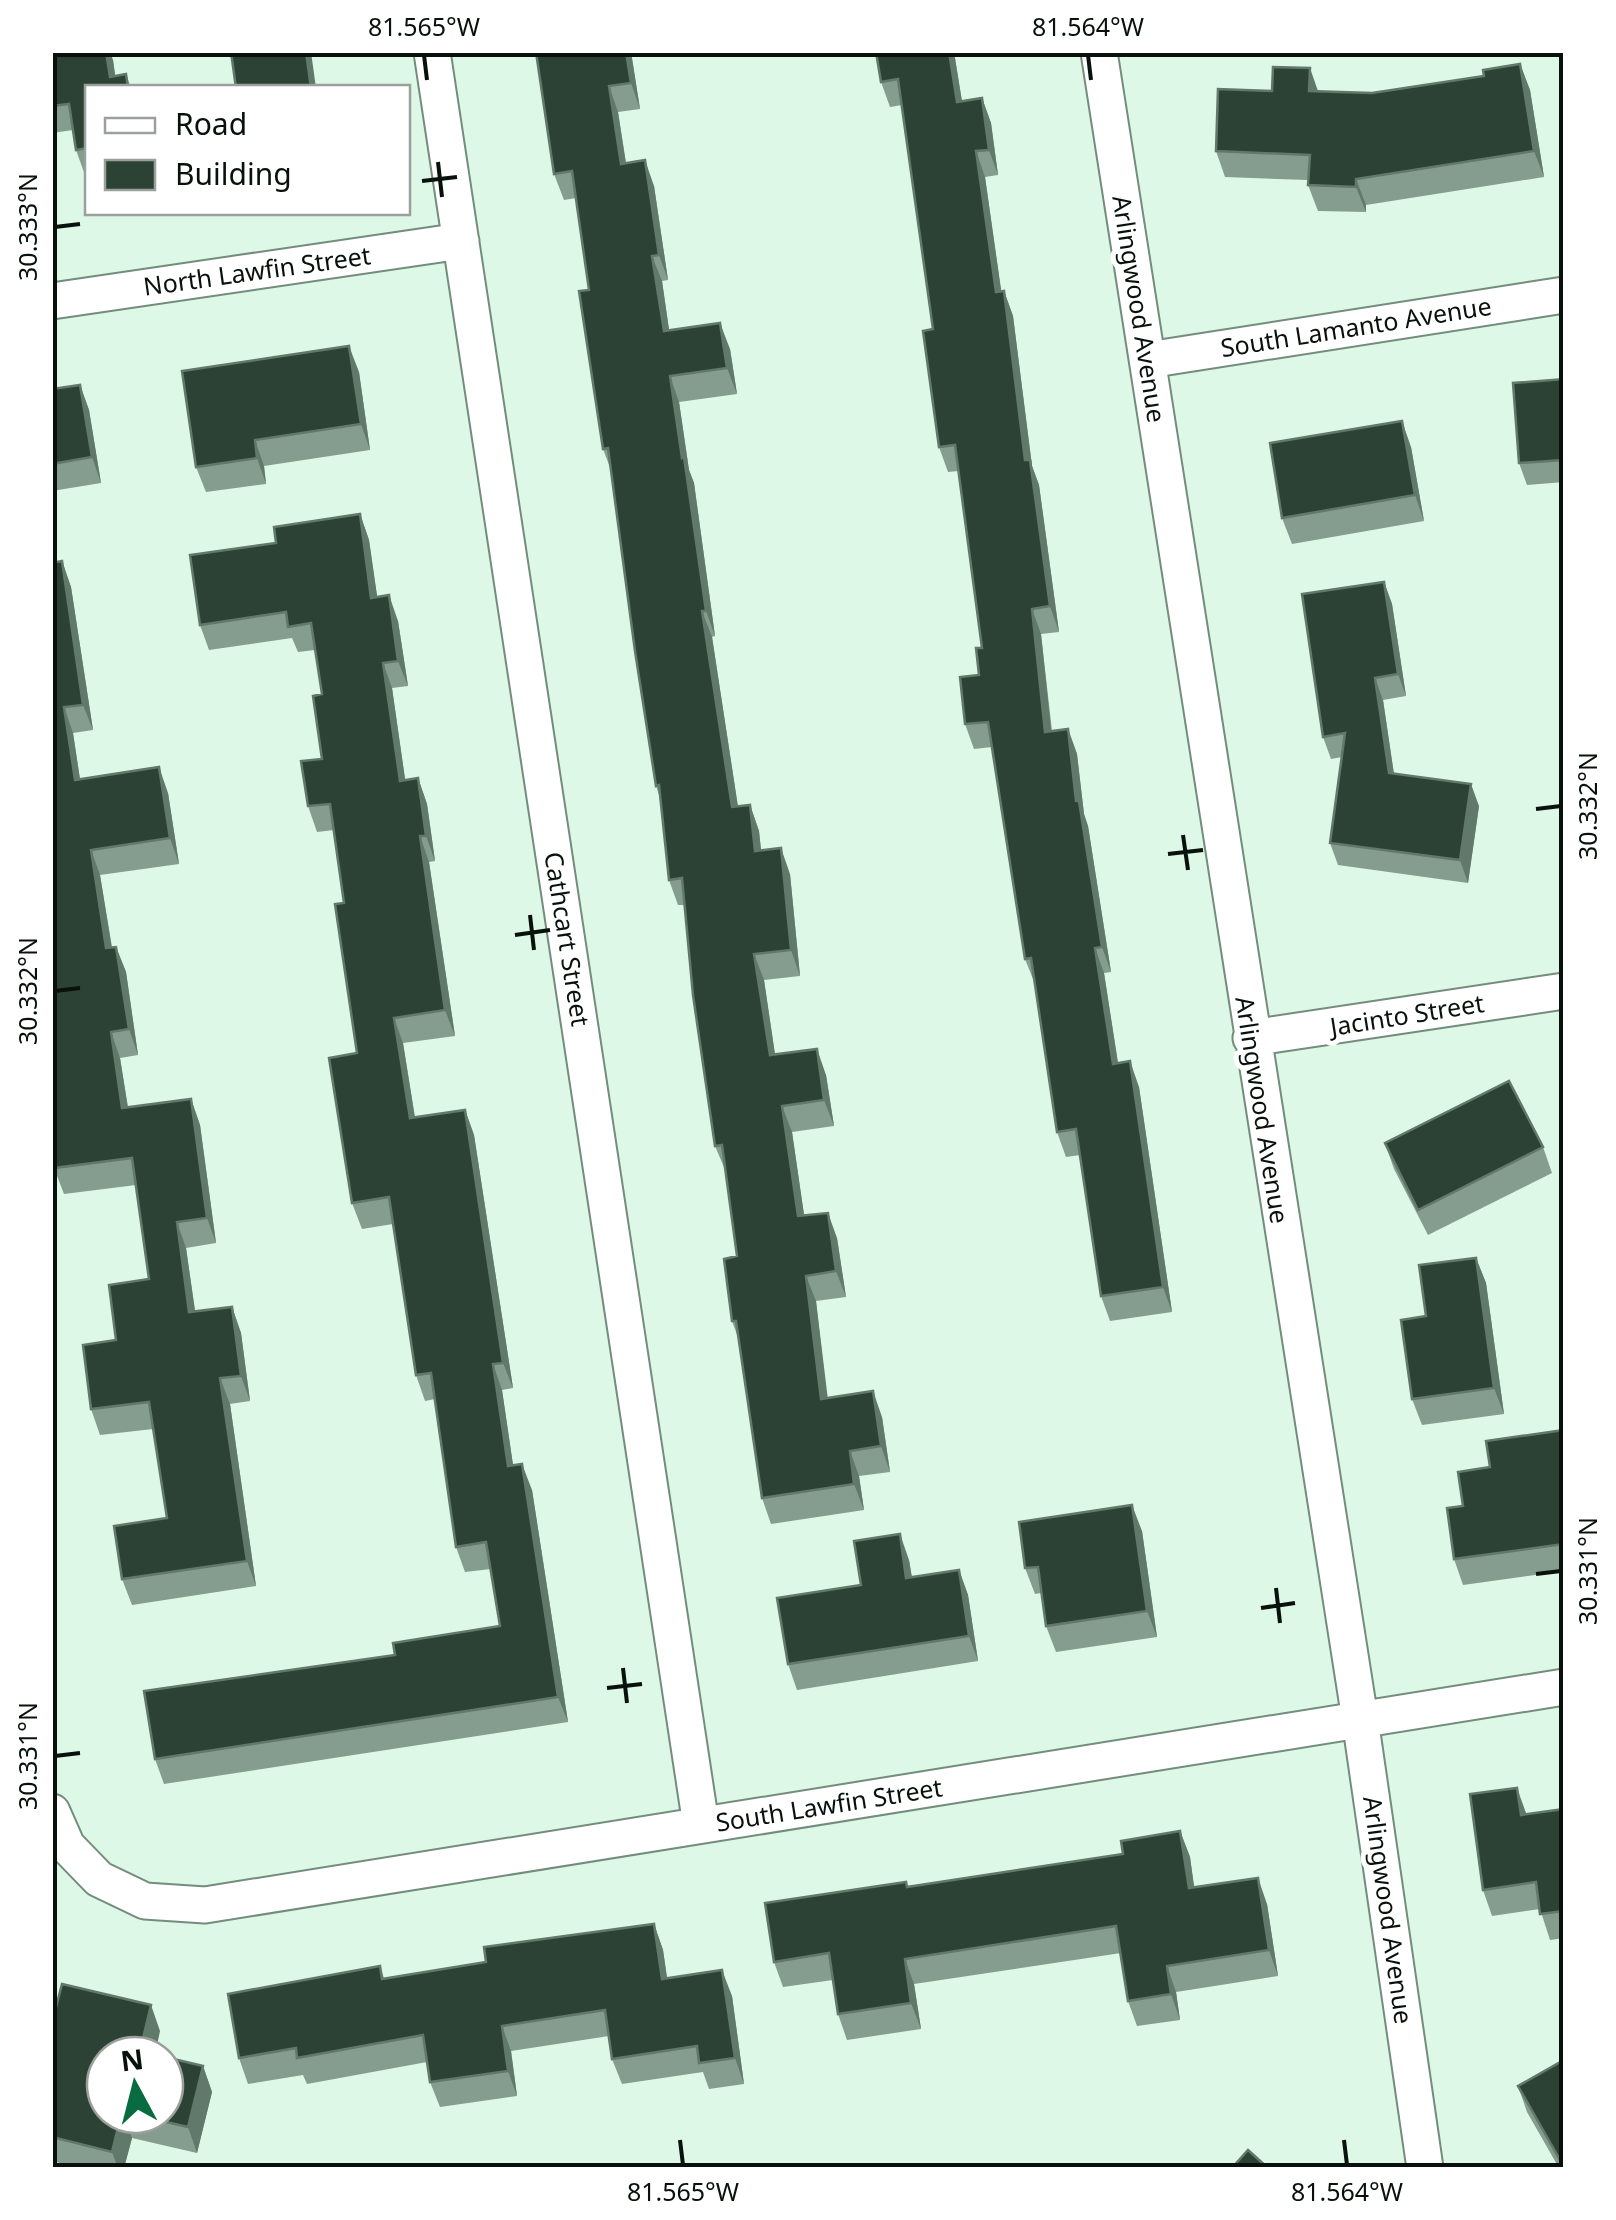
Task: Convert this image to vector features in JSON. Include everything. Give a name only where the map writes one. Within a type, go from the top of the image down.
[{"type":"street","name":"Cathcart Street","points":[[432,52],[702,1825]]},
{"type":"street","name":"Arlingwood Avenue","points":[[1099,52],[1360,1718],[1426,2168]]},
{"type":"street","name":"North Lawfin Street","points":[[52,301],[460,241]]},
{"type":"street","name":"South Lamanto Avenue","points":[[1148,360],[1564,295]]},
{"type":"street","name":"Jacinto Street","points":[[1251,1038],[1564,991]]},
{"type":"street","name":"South Lawfin Street","points":[[52,1812],[67,1846],[99,1878],[145,1901],[205,1905],[1564,1687]]},
{"type":"building","points":[[52,52],[106,52],[110,77],[126,74],[128,85],[85,85],[85,148],[76,150],[69,104],[52,106]]},
{"type":"building","points":[[231,52],[306,52],[311,85],[236,85]]},
{"type":"building","points":[[536,52],[626,52],[631,83],[609,86],[621,164],[645,160],[659,255],[652,256],[664,331],[720,323],[727,368],[670,376],[732,807],[750,805],[755,851],[781,848],[791,950],[754,954],[770,1055],[817,1049],[824,1100],[782,1106],[798,1216],[828,1213],[836,1271],[806,1276],[821,1399],[873,1391],[881,1446],[850,1451],[854,1484],[762,1498],[724,1259],[737,1256],[722,1145],[715,1146],[693,995],[682,878],[669,880],[659,785],[656,786],[635,651],[608,448],[603,449],[579,291],[589,290],[572,171],[554,174]]},
{"type":"building","points":[[876,52],[949,52],[957,102],[982,98],[989,150],[976,151],[996,292],[1004,291],[1025,460],[1030,460],[1050,606],[1032,609],[1045,732],[1068,729],[1076,801],[1102,947],[1095,948],[1113,1064],[1130,1061],[1163,1287],[1101,1296],[1076,1129],[1057,1132],[1031,958],[1025,959],[988,722],[965,724],[960,677],[979,675],[976,648],[982,648],[955,445],[939,447],[923,331],[933,329],[898,79],[881,82]]},
{"type":"building","points":[[1520,64],[1534,151],[1356,179],[1356,187],[1308,185],[1310,155],[1216,151],[1218,89],[1272,91],[1273,67],[1310,68],[1309,91],[1372,93],[1484,76],[1483,70]]},
{"type":"building","points":[[349,346],[361,424],[255,440],[257,458],[196,467],[182,371]]},
{"type":"building","points":[[1564,379],[1564,460],[1519,463],[1513,383]]},
{"type":"building","points":[[80,385],[92,457],[52,464],[52,389]]},
{"type":"building","points":[[1402,421],[1415,495],[1282,518],[1270,443]]},
{"type":"building","points":[[360,514],[371,598],[389,595],[398,661],[383,663],[400,781],[418,778],[426,836],[420,836],[445,1010],[394,1018],[410,1118],[465,1110],[503,1363],[493,1364],[508,1466],[522,1464],[558,1697],[155,1759],[144,1691],[395,1655],[393,1643],[500,1626],[486,1542],[456,1547],[431,1373],[416,1375],[389,1197],[352,1203],[329,1058],[357,1053],[335,904],[344,903],[330,804],[308,806],[301,761],[322,759],[313,696],[322,694],[311,623],[288,627],[286,612],[200,625],[190,555],[276,543],[274,527]]},
{"type":"building","points":[[62,561],[83,705],[64,707],[75,780],[159,767],[170,838],[91,850],[106,948],[116,947],[129,1029],[111,1032],[122,1108],[191,1099],[207,1218],[177,1222],[189,1312],[232,1307],[241,1376],[220,1378],[247,1561],[122,1579],[114,1526],[167,1518],[149,1402],[91,1409],[83,1345],[116,1340],[109,1285],[149,1279],[132,1158],[54,1168],[52,1156],[52,563]]},
{"type":"building","points":[[1384,582],[1398,674],[1375,678],[1389,773],[1471,784],[1460,860],[1330,843],[1345,733],[1323,737],[1302,594]]},
{"type":"building","points":[[1509,1081],[1543,1147],[1418,1210],[1385,1143]]},
{"type":"building","points":[[1476,1258],[1494,1388],[1412,1399],[1401,1320],[1426,1316],[1419,1265]]},
{"type":"building","points":[[1564,1430],[1564,1544],[1454,1559],[1447,1508],[1463,1506],[1458,1472],[1490,1467],[1486,1441]]},
{"type":"building","points":[[1132,1505],[1147,1611],[1046,1626],[1038,1567],[1025,1568],[1019,1522]]},
{"type":"building","points":[[900,1534],[906,1578],[959,1570],[969,1636],[788,1664],[777,1598],[861,1585],[854,1541]]},
{"type":"building","points":[[1517,1788],[1521,1815],[1564,1809],[1564,1911],[1540,1914],[1536,1882],[1483,1890],[1470,1794]]},
{"type":"building","points":[[1180,1831],[1189,1888],[1258,1878],[1269,1950],[1167,1966],[1171,1994],[1128,2001],[1116,1926],[905,1959],[911,2003],[838,2014],[829,1953],[774,1962],[765,1903],[906,1882],[907,1887],[1123,1854],[1121,1841]]},
{"type":"building","points":[[654,1924],[662,1979],[722,1970],[735,2058],[699,2063],[697,2046],[612,2059],[605,2010],[502,2026],[508,2071],[430,2082],[423,2035],[297,2058],[296,2048],[239,2058],[228,1994],[380,1966],[382,1979],[486,1962],[484,1947]]},
{"type":"building","points":[[62,1984],[151,2005],[144,2035],[85,2035],[85,2135],[116,2135],[112,2152],[52,2137],[52,2023]]},
{"type":"building","points":[[1564,2060],[1564,2167],[1518,2086]]},
{"type":"building","points":[[185,2062],[203,2066],[188,2127],[185,2126]]},
{"type":"building","points":[[1248,2150],[1268,2168],[1232,2168]]}]
